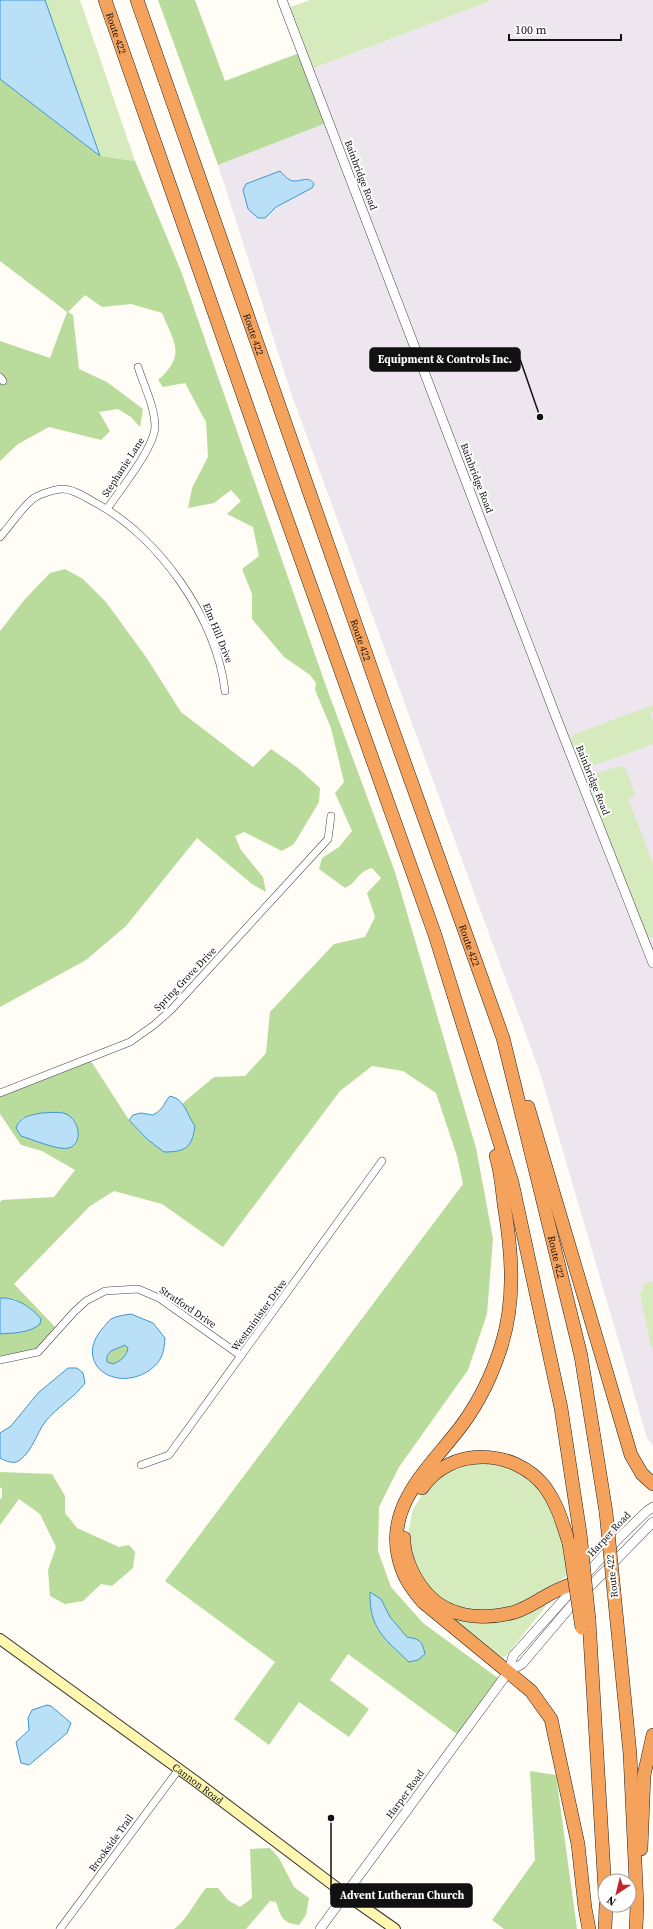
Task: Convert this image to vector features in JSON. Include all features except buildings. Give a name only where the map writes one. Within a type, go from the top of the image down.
[{"type":"highway","name":"Route 422","points":[[105,0],[270,472],[432,928],[512,1182],[561,1408],[580,1533],[586,1624]]},
{"type":"highway","name":"Route 422","points":[[137,0],[386,711],[503,1038],[581,1356],[606,1512],[630,1754],[636,1873]]},
{"type":"highway","points":[[455,998],[498,1163],[512,1260],[512,1282],[508,1317],[501,1347],[489,1380],[463,1424],[410,1491],[400,1512],[396,1528],[396,1545],[404,1578],[412,1590],[423,1602],[509,1671],[531,1691],[551,1719],[578,1844],[585,1908],[589,1929]]},
{"type":"highway","points":[[503,1038],[534,1122],[631,1455],[642,1474],[653,1484]]},
{"type":"highway","points":[[581,1580],[515,1612],[489,1617],[466,1616],[453,1612],[428,1595],[418,1582],[410,1565],[404,1540],[410,1506],[426,1482],[450,1463],[473,1456],[499,1457],[525,1469],[544,1486],[557,1505],[569,1543],[586,1624],[593,1678],[604,1873]]},
{"type":"highway","points":[[637,1905],[644,1821],[644,1775],[653,1735]]},
{"type":"highway","points":[[605,1929],[606,1913]]},
{"type":"highway","name":"Route 422","points":[[636,1929],[637,1913]]},
{"type":"main road","name":"Cannon Road","points":[[0,1639],[179,1769],[345,1894],[395,1929]]},
{"type":"street","name":"Bainbridge Road","points":[[282,0],[558,722],[653,963]]},
{"type":"street","name":"Stephanie Lane","points":[[107,509],[153,440],[155,427],[153,412],[138,367]]},
{"type":"street","name":"Elm Hill Drive","points":[[0,537],[35,497],[63,489],[79,494],[107,509],[145,539],[174,572],[196,606],[208,630],[223,674],[225,691]]},
{"type":"street","name":"Spring Grove Drive","points":[[0,1093],[130,1042],[154,1025],[172,1008],[328,839],[332,816]]},
{"type":"street","name":"Westminister Drive","points":[[141,1465],[169,1455],[382,1161]]},
{"type":"street","name":"Stratford Drive","points":[[0,1360],[38,1352],[86,1301],[105,1291],[138,1289],[159,1298],[241,1356]]},
{"type":"street","name":"Harper Road","points":[[320,1929],[509,1671],[513,1656],[620,1537],[646,1511],[653,1507]]},
{"type":"street","name":"Harper Road","points":[[509,1671],[522,1664],[571,1606],[653,1522]]},
{"type":"street","name":"Brookside Trail","points":[[60,1929],[179,1769]]},
{"type":"shaded area","points":[[493,0],[653,0],[653,1446],[647,1438],[540,1073],[291,393],[218,165],[329,122],[309,70]]},
{"type":"green space","points":[[45,0],[80,0],[135,161],[100,156]]},
{"type":"green space","points":[[158,0],[195,0],[225,81],[302,52],[329,122],[218,165]]},
{"type":"green space","points":[[310,0],[493,0],[309,70],[285,9]]},
{"type":"green space","points":[[0,79],[100,156],[135,161],[181,271],[326,686],[395,872],[476,1148],[493,1239],[487,1314],[468,1370],[399,1467],[379,1507],[378,1551],[391,1587],[423,1623],[502,1681],[461,1737],[348,1654],[330,1680],[369,1709],[349,1737],[299,1702],[269,1745],[234,1719],[275,1662],[165,1581],[463,1184],[457,1156],[436,1093],[403,1071],[372,1066],[340,1091],[223,1247],[162,1204],[114,1191],[90,1206],[14,1284],[58,1330],[38,1352],[0,1360],[0,1334],[18,1332],[41,1319],[15,1299],[0,1298],[0,1202],[2,1200],[54,1197],[75,1170],[42,1151],[21,1145],[0,1114],[0,1093],[89,1058],[129,1120],[147,1139],[164,1152],[195,1126],[188,1116],[183,1103],[214,1077],[245,1076],[266,1053],[270,1012],[334,944],[365,937],[375,917],[367,893],[381,878],[372,868],[363,872],[353,883],[345,888],[319,869],[322,858],[339,847],[352,831],[335,793],[344,782],[331,728],[315,690],[316,683],[310,675],[284,657],[252,619],[252,594],[242,569],[259,556],[253,527],[227,514],[241,501],[231,490],[214,503],[188,508],[192,488],[208,457],[206,422],[185,383],[163,387],[158,380],[167,371],[175,356],[174,341],[162,313],[131,304],[102,307],[85,295],[68,312],[73,315],[79,369],[107,382],[143,409],[140,427],[131,417],[118,409],[99,412],[110,431],[101,440],[49,427],[18,444],[0,461],[0,341],[50,358],[67,312],[0,261]],"holes":[[[23,1117],[78,1138],[75,1143],[68,1148],[21,1136],[16,1128],[18,1122]]]},
{"type":"green space","points":[[65,569],[83,579],[106,602],[146,657],[181,712],[253,767],[271,749],[298,768],[320,788],[319,802],[294,844],[282,851],[244,832],[235,836],[241,850],[263,877],[266,892],[252,884],[197,838],[126,926],[86,960],[0,1007],[0,631],[25,599],[50,573]]},
{"type":"green space","points":[[653,705],[653,712],[650,713],[653,721],[653,744],[590,767],[580,763],[571,739],[575,734]]},
{"type":"green space","points":[[619,766],[626,769],[635,795],[628,799],[653,863],[653,938],[642,936],[585,790],[595,774]]},
{"type":"green space","points":[[652,1281],[653,1348],[651,1347],[640,1295],[644,1284]]},
{"type":"green space","points":[[125,1345],[128,1347],[123,1358],[113,1364],[107,1362],[107,1356],[111,1351]]},
{"type":"green space","points":[[479,1463],[500,1464],[521,1471],[532,1479],[541,1490],[549,1503],[560,1531],[569,1574],[532,1602],[486,1613],[443,1603],[416,1573],[407,1539],[413,1509],[424,1492],[437,1479],[452,1470]]},
{"type":"green space","points":[[0,1472],[52,1474],[65,1496],[65,1513],[77,1528],[119,1547],[129,1545],[135,1552],[133,1568],[112,1586],[101,1584],[83,1601],[65,1604],[50,1596],[48,1570],[56,1547],[40,1514],[19,1499],[0,1525],[0,1499],[2,1498],[2,1489],[0,1487]]},
{"type":"green space","points":[[544,1603],[546,1606],[506,1656],[501,1657],[488,1650],[451,1617],[477,1623],[499,1622],[532,1610]]},
{"type":"green space","points":[[530,1771],[556,1775],[577,1929],[504,1929],[492,1920],[535,1860]]},
{"type":"green space","points":[[270,1848],[279,1858],[294,1887],[309,1898],[306,1915],[299,1925],[286,1921],[281,1915],[276,1902],[270,1901],[246,1929],[174,1929],[187,1916],[206,1888],[218,1888],[228,1900],[240,1907],[252,1898],[250,1849]]},
{"type":"water","points":[[0,0],[45,0],[100,156],[0,79]]},
{"type":"water","points":[[280,171],[290,180],[297,181],[306,179],[312,181],[314,184],[312,188],[276,207],[265,218],[258,218],[248,209],[243,190],[246,184]]},
{"type":"water","points":[[170,1096],[179,1100],[195,1126],[192,1139],[186,1147],[182,1150],[164,1152],[147,1139],[129,1120],[133,1115],[141,1113],[153,1115],[157,1113]]},
{"type":"water","points":[[54,1112],[66,1114],[70,1117],[77,1126],[78,1131],[77,1141],[74,1145],[69,1148],[59,1148],[21,1136],[16,1128],[20,1121],[26,1117],[41,1113]]},
{"type":"water","points":[[0,1298],[12,1299],[28,1307],[41,1319],[40,1324],[27,1331],[0,1334]]},
{"type":"water","points":[[131,1314],[153,1323],[165,1338],[165,1344],[161,1358],[150,1370],[132,1378],[120,1378],[109,1375],[100,1370],[95,1362],[92,1352],[95,1341],[102,1329],[111,1319]],"holes":[[[125,1345],[128,1348],[125,1356],[119,1361],[113,1364],[107,1362],[107,1356],[111,1351]]]},
{"type":"water","points":[[68,1368],[77,1368],[83,1373],[85,1383],[45,1422],[28,1452],[20,1460],[13,1462],[0,1458],[0,1433],[11,1426],[38,1393]]},
{"type":"water","points":[[370,1592],[381,1599],[390,1617],[407,1637],[420,1641],[425,1654],[418,1660],[409,1662],[386,1640],[380,1632],[372,1615]]},
{"type":"water","points":[[47,1705],[51,1706],[71,1723],[67,1733],[29,1765],[21,1763],[16,1742],[29,1730],[28,1718],[32,1710]]},
{"type":"place","name":"Equipment & Controls Inc.","points":[[540,417]]},
{"type":"place","name":"Advent Lutheran Church","points":[[331,1818]]}]
